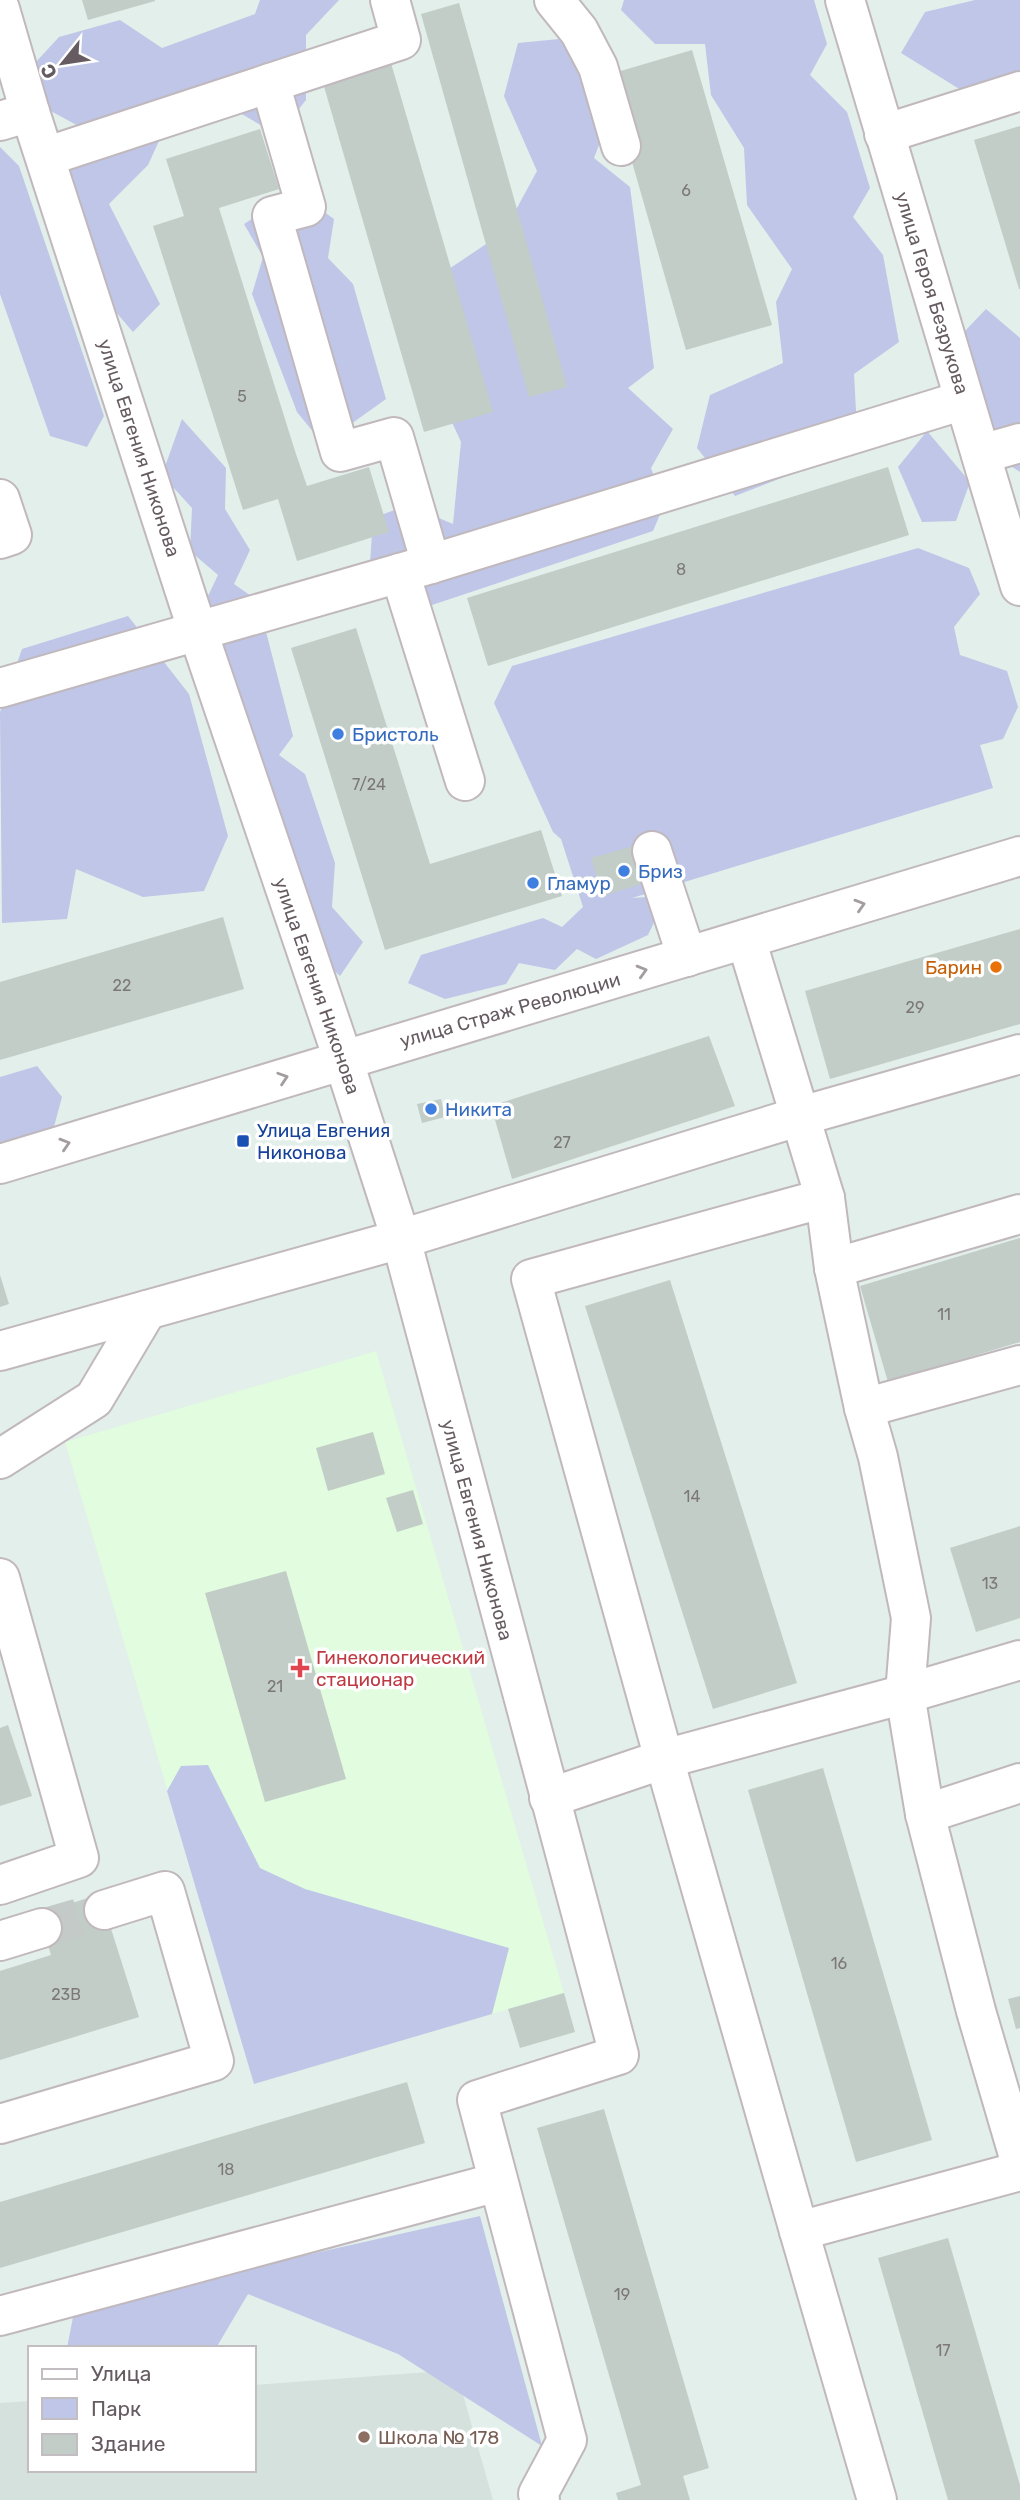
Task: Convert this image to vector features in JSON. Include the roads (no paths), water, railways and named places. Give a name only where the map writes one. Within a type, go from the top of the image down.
[{"type":"street","points":[[45,157],[401,40],[390,0]]},
{"type":"street","points":[[554,0],[579,31],[598,67],[621,146]]},
{"type":"street","name":"улица Героя Безрукова","points":[[845,0],[1020,586]]},
{"type":"street","name":"улица Евгения Никонова","points":[[0,9],[15,117],[45,157],[198,632],[401,1239],[619,2055],[477,2100],[498,2182]]},
{"type":"street","points":[[270,83],[306,207],[272,216],[340,452],[394,437],[416,568],[465,781]]},
{"type":"street","points":[[884,134],[1020,91]]},
{"type":"street","points":[[1,684],[198,632],[416,568],[964,400]]},
{"type":"street","points":[[981,454],[1020,443]]},
{"type":"street","points":[[0,499],[12,535],[0,539]]},
{"type":"street","points":[[652,850],[687,957]]},
{"type":"street","name":"улица Страж Революции","points":[[0,1164],[1020,856]]},
{"type":"street","points":[[746,939],[825,1198],[834,1268],[864,1408],[878,1457],[911,1618],[905,1694],[925,1814],[976,2011],[1020,2161]]},
{"type":"street","points":[[0,1351],[401,1239],[801,1116],[1020,1054]]},
{"type":"street","points":[[825,1198],[531,1279],[664,1759],[877,2500]]},
{"type":"street","points":[[834,1268],[1020,1214]]},
{"type":"street","points":[[0,1459],[94,1399],[147,1310]]},
{"type":"street","points":[[864,1408],[1020,1365]]},
{"type":"street","points":[[0,1578],[79,1858],[0,1885]]},
{"type":"street","points":[[549,1798],[664,1759],[1020,1660]]},
{"type":"street","points":[[925,1814],[1020,1783]]},
{"type":"street","points":[[0,2124],[214,2061],[165,1891],[104,1910]]},
{"type":"street","points":[[0,1941],[43,1928]]},
{"type":"street","points":[[799,2231],[1020,2171]]},
{"type":"street","points":[[0,2316],[498,2182],[568,2440],[538,2494],[540,2500]]},
{"type":"tunnel","points":[[42,1928],[104,1910]]},
{"type":"place","name":"Бристоль","points":[[338,734]]},
{"type":"place","name":"Бриз","points":[[624,871]]},
{"type":"place","name":"Гламур","points":[[533,883]]},
{"type":"place","name":"Барин","points":[[996,967]]},
{"type":"place","name":"Никита","points":[[431,1109]]},
{"type":"place","name":"Улица Евгения Никонова","points":[[243,1141]]},
{"type":"place","name":"Гинекологический стационар","points":[[300,1668]]},
{"type":"place","name":"Школа № 178","points":[[364,2437]]}]
